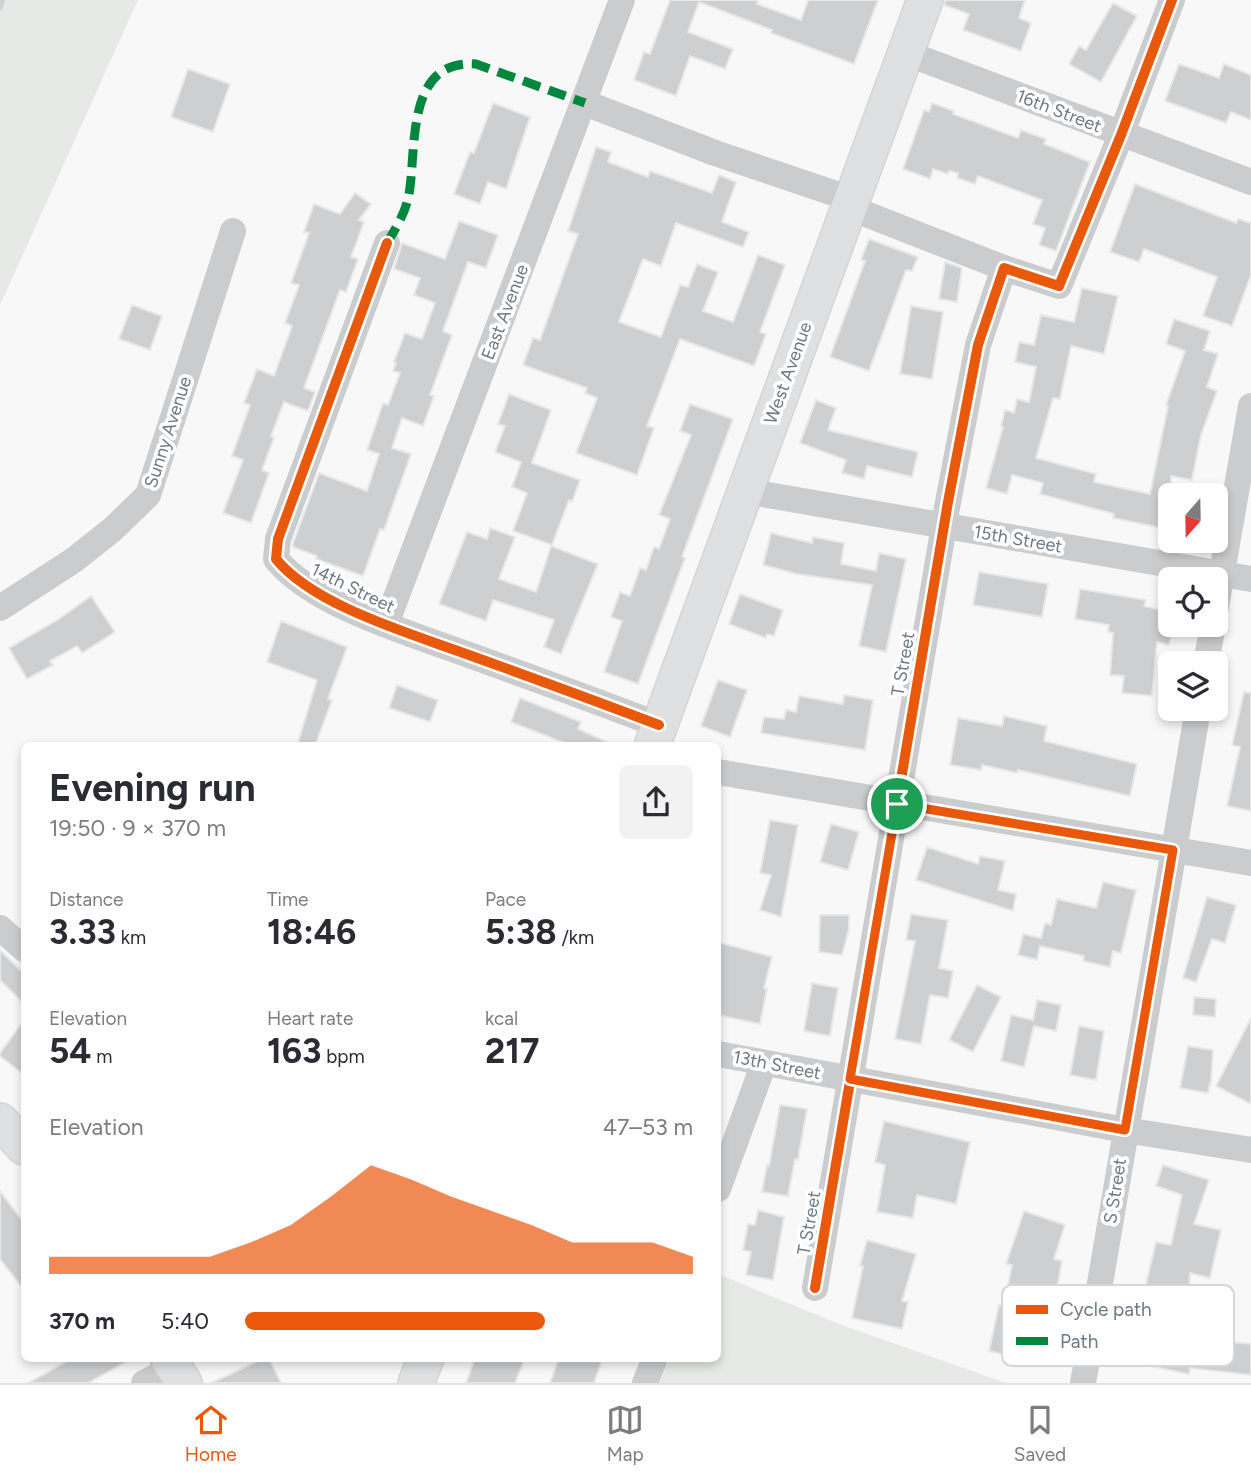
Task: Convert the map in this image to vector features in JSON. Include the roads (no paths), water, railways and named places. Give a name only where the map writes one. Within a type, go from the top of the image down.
[{"type":"main road","name":"West Avenue","points":[[656,735],[925,0]]},
{"type":"main road","points":[[0,1121],[21,1144]]},
{"type":"main road","points":[[416,1383],[424,1362]]},
{"type":"street","name":"East Avenue","points":[[386,624],[622,0]]},
{"type":"street","points":[[585,103],[850,203],[1004,268],[1059,286],[1121,135],[1172,0]]},
{"type":"street","name":"16th Street","points":[[906,53],[1251,182]]},
{"type":"street","name":"Sunny Avenue","points":[[0,608],[74,560],[113,529],[148,495],[233,231]]},
{"type":"street","name":"14th Street","points":[[387,243],[275,549],[276,559],[287,573],[303,586],[386,624],[656,735]]},
{"type":"street","name":"T Street","points":[[815,1287],[944,526],[978,345],[1004,268]]},
{"type":"street","points":[[1223,567],[1251,406]]},
{"type":"street","name":"15th Street","points":[[745,491],[1181,567]]},
{"type":"street","name":"15th Street","points":[[1228,575],[1251,579]]},
{"type":"street","name":"S Street","points":[[1099,1285],[1196,721]]},
{"type":"street","points":[[721,773],[1251,863]]},
{"type":"street","points":[[0,928],[21,946]]},
{"type":"street","name":"13th Street","points":[[721,1055],[1125,1130],[1251,1150]]},
{"type":"street","points":[[721,1181],[764,1063]]},
{"type":"street","points":[[645,1383],[653,1362]]},
{"type":"street","points":[[144,1383],[175,1370]]},
{"type":"waterway","points":[[0,7],[2,0]]}]
